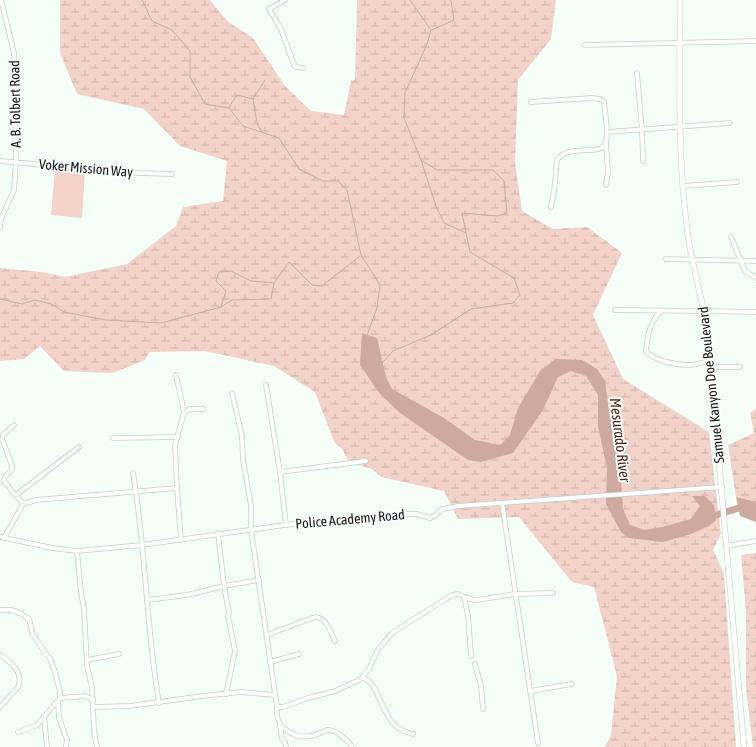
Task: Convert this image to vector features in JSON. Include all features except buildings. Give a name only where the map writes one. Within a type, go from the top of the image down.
[{"type":"street","name":"A. B. Tolbert Road","points":[[0,228],[1,219],[14,190],[16,162],[14,53],[1,0]]},
{"type":"street","points":[[285,0],[269,9],[281,29],[294,65],[296,67],[303,68]]},
{"type":"street","name":"Samuel Kanyon Doe Boulevard","points":[[680,0],[680,126],[683,186],[688,236],[705,311],[711,361],[744,747]]},
{"type":"street","points":[[585,45],[756,41]]},
{"type":"street","points":[[637,73],[643,161]]},
{"type":"street","points":[[531,102],[592,98],[600,99],[604,102],[607,132],[606,144],[608,172],[606,185]]},
{"type":"street","points":[[607,132],[730,123]]},
{"type":"street","points":[[551,207],[557,160],[560,156],[569,151],[601,149],[606,144]]},
{"type":"street","name":"Voker Mission Way","points":[[0,161],[138,173],[172,174]]},
{"type":"street","points":[[683,186],[737,182]]},
{"type":"street","points":[[731,237],[745,271],[756,278]]},
{"type":"street","points":[[666,259],[692,258],[756,261]]},
{"type":"street","points":[[615,310],[756,312]]},
{"type":"street","points":[[661,311],[654,317],[647,339],[646,351],[650,356],[665,362],[688,365],[711,361]]},
{"type":"street","points":[[711,368],[740,367]]},
{"type":"street","points":[[176,375],[184,412],[176,445],[177,488],[181,540]]},
{"type":"street","points":[[266,385],[280,472],[286,525]]},
{"type":"street","points":[[232,393],[242,436],[243,460],[251,506],[251,530],[267,635],[277,716],[280,724],[282,739],[286,742],[286,747]]},
{"type":"street","points":[[184,412],[203,409]]},
{"type":"street","points":[[14,425],[3,435],[2,439],[12,465],[12,469],[5,477],[4,481],[24,504]]},
{"type":"street","points":[[113,438],[178,437]]},
{"type":"street","points":[[16,496],[79,447]]},
{"type":"street","points":[[280,472],[366,461]]},
{"type":"street","points":[[133,473],[142,545],[154,673],[159,703]]},
{"type":"street","name":"Police Academy Road","points":[[2,537],[52,548],[77,551],[142,545],[218,533],[286,525],[387,518],[401,514],[417,514],[430,518],[442,509],[458,506],[722,487]]},
{"type":"street","points":[[2,537],[24,504],[36,500],[177,488]]},
{"type":"street","points":[[502,503],[538,743]]},
{"type":"street","points":[[218,533],[224,586],[232,637],[236,651],[226,694]]},
{"type":"street","points":[[726,546],[756,541]]},
{"type":"street","points":[[77,551],[85,617],[87,660],[92,688],[94,730],[97,747]]},
{"type":"street","points":[[147,600],[187,595],[224,586],[259,580]]},
{"type":"street","points":[[277,707],[284,707],[351,685],[363,677],[370,667],[377,651],[392,633],[452,595],[458,594],[477,600],[515,594],[553,593]]},
{"type":"street","points":[[464,597],[468,615],[471,656]]},
{"type":"street","points":[[0,610],[12,609],[18,611],[29,619],[33,635],[50,659],[60,691],[59,718],[66,736],[66,746]]},
{"type":"street","points":[[267,635],[315,617],[320,618],[326,623],[335,641]]},
{"type":"street","points":[[87,660],[119,654]]},
{"type":"street","points":[[270,662],[299,654]]},
{"type":"street","points":[[0,655],[12,662],[18,672],[19,683],[18,687],[0,707]]},
{"type":"street","points":[[475,664],[481,686],[483,709]]},
{"type":"street","points":[[363,677],[374,688],[393,725],[402,731],[413,734]]},
{"type":"street","points":[[530,690],[572,684]]},
{"type":"street","points":[[94,707],[130,706],[241,692],[275,696]]},
{"type":"street","points":[[18,732],[37,725],[44,715],[59,700],[85,696],[92,700]]},
{"type":"street","points":[[44,715],[47,747]]},
{"type":"street","points":[[280,724],[289,732],[307,738],[327,730],[332,731],[342,736],[353,747]]},
{"type":"green space","points":[[60,0],[210,0],[227,21],[253,38],[285,86],[311,111],[344,115],[351,81],[355,80],[357,0],[556,0],[551,39],[518,80],[515,162],[522,211],[553,229],[587,227],[622,253],[593,315],[623,379],[709,432],[721,534],[713,550],[724,574],[736,747],[605,747],[611,735],[617,676],[594,587],[572,582],[519,517],[458,519],[444,491],[381,477],[372,469],[349,462],[342,449],[333,439],[315,392],[274,366],[205,351],[150,352],[145,360],[113,373],[64,371],[40,346],[24,359],[0,361],[0,268],[42,272],[65,277],[127,264],[176,226],[183,207],[223,201],[227,161],[180,146],[144,109],[77,94],[60,53]]},
{"type":"green space","points":[[55,169],[85,171],[82,218],[51,215]]},
{"type":"green space","points":[[756,409],[756,503],[736,497],[728,445],[754,433],[750,413]]},
{"type":"green space","points":[[756,553],[756,747],[753,747],[746,689],[746,610],[741,555]]},
{"type":"shaded area","points":[[362,333],[377,338],[386,377],[392,389],[444,418],[475,440],[500,445],[510,435],[518,408],[540,371],[556,359],[582,360],[597,369],[605,381],[610,418],[619,453],[623,509],[630,525],[644,530],[691,519],[700,506],[692,496],[705,496],[714,505],[716,520],[709,526],[691,534],[663,542],[629,538],[621,532],[606,504],[607,468],[598,426],[598,395],[586,376],[571,371],[558,377],[543,410],[513,453],[481,462],[468,460],[400,413],[380,394],[360,365]]},
{"type":"shaded area","points":[[736,497],[756,503],[756,522],[740,516]]},
{"type":"waterway","points":[[142,0],[152,21],[172,30],[190,51],[190,77],[205,104],[229,108],[243,126],[279,138],[299,169],[323,181],[338,181],[347,190],[361,255],[380,285],[377,308],[367,335]]},
{"type":"waterway","points":[[382,363],[393,351],[431,335],[471,309],[513,303],[520,295],[514,278],[470,252],[462,213],[497,216],[507,213],[504,181],[493,170],[437,170],[421,160],[404,118],[405,93],[427,44],[431,30],[410,0]]},
{"type":"waterway","points":[[432,30],[454,20],[451,0]]},
{"type":"waterway","points":[[261,131],[257,123],[253,99],[265,80]]},
{"type":"waterway","points":[[229,107],[237,95],[253,99]]},
{"type":"waterway","points":[[421,160],[436,206],[444,223],[466,233]]},
{"type":"waterway","points":[[0,299],[22,304],[35,300],[51,304],[64,312],[106,320],[161,323],[221,307],[232,300],[271,299],[274,283],[289,262],[312,285],[322,286],[360,256]]},
{"type":"waterway","points":[[221,306],[226,291],[216,281],[219,272],[231,271],[251,281],[274,283]]},
{"type":"waterway","name":"Mesurado River","points":[[707,518],[742,507],[756,515]]}]
